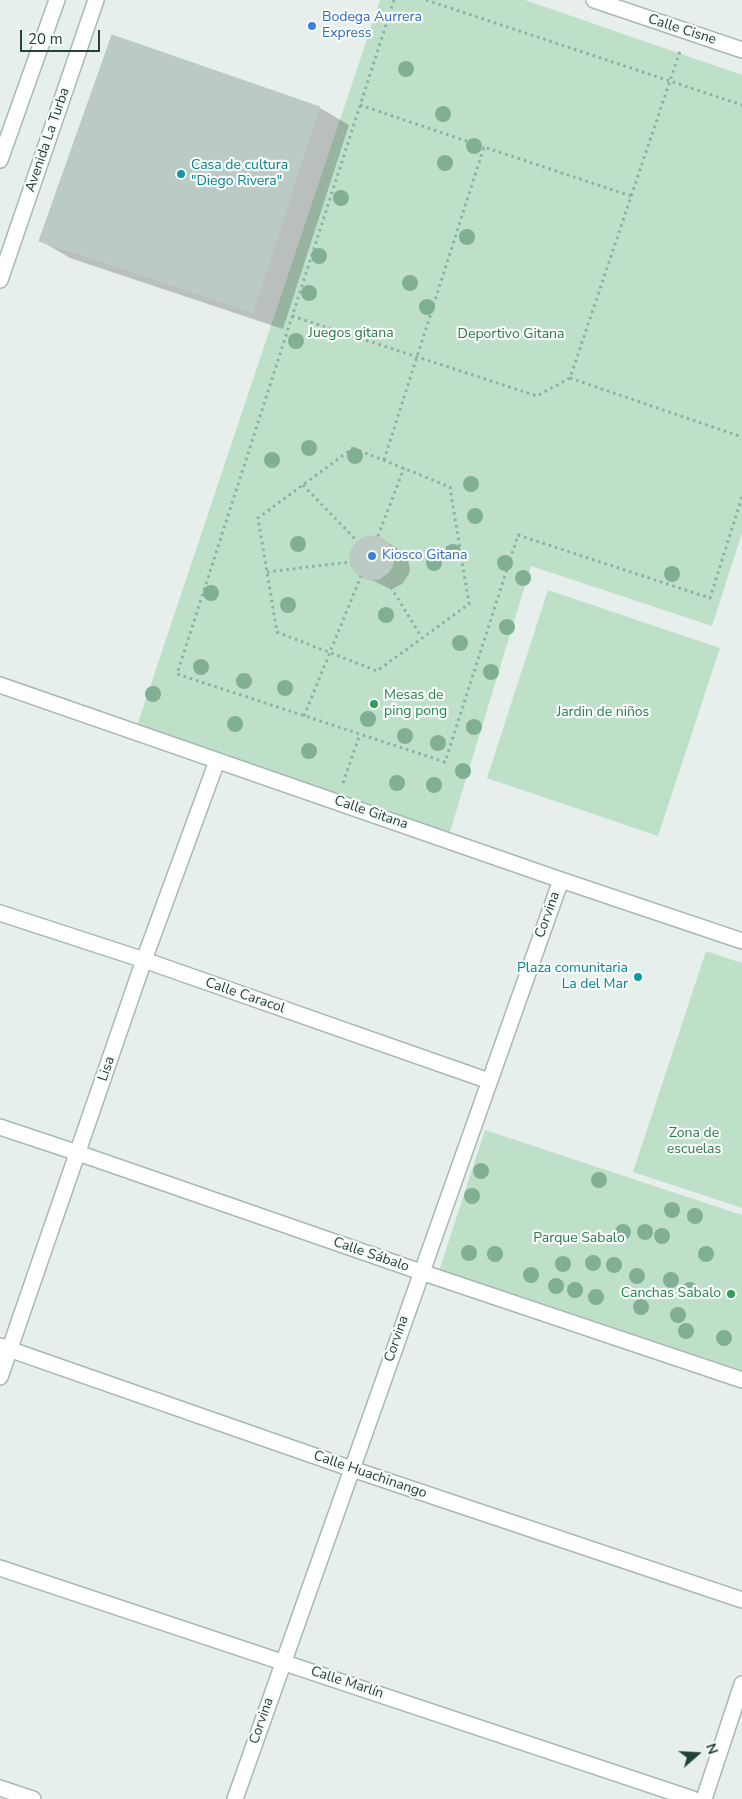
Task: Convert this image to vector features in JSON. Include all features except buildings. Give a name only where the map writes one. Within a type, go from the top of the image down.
[{"type":"street","points":[[0,160],[57,0]]},
{"type":"street","name":"Avenida La Turba","points":[[0,280],[96,0]]},
{"type":"street","name":"Calle Cisne","points":[[594,0],[742,50]]},
{"type":"street","name":"Calle Gitana","points":[[0,685],[217,762],[338,801],[561,880],[742,941]]},
{"type":"street","name":"Lisa","points":[[0,1378],[5,1347],[78,1153],[144,960],[217,762]]},
{"type":"street","name":"Corvina","points":[[235,1799],[282,1662],[561,880]]},
{"type":"street","name":"Calle Caracol","points":[[0,913],[144,960],[489,1081]]},
{"type":"street","name":"Calle Sábalo","points":[[0,1127],[742,1380]]},
{"type":"street","name":"Calle Huachinango","points":[[5,1347],[352,1469],[742,1600]]},
{"type":"street","name":"Calle Marlín","points":[[0,1568],[693,1799]]},
{"type":"street","points":[[704,1799],[742,1684]]},
{"type":"street","points":[[0,1788],[33,1799]]},
{"type":"path","points":[[394,0],[177,674],[444,762],[518,535],[710,598],[742,497]]},
{"type":"path","points":[[426,0],[742,105]]},
{"type":"path","points":[[292,316],[537,396],[570,378],[687,32]]},
{"type":"path","points":[[360,105],[631,196]]},
{"type":"path","points":[[384,460],[484,147]]},
{"type":"path","points":[[570,378],[742,437]]},
{"type":"path","points":[[353,448],[404,468],[450,486],[469,604],[378,672],[277,632],[258,518],[353,448]]},
{"type":"path","points":[[378,536],[404,468]]},
{"type":"path","points":[[303,485],[357,541]]},
{"type":"path","points":[[395,558],[460,545]]},
{"type":"path","points":[[267,572],[350,562]]},
{"type":"path","points":[[304,716],[361,576]]},
{"type":"path","points":[[384,576],[422,638]]},
{"type":"path","points":[[338,801],[360,734]]},
{"type":"green space","name":"Deportivo Gitana","points":[[380,0],[525,0],[742,75],[742,533],[712,626],[531,566],[448,838],[135,732]]},
{"type":"green space","name":"Jardin de niños","points":[[548,590],[720,648],[658,836],[487,778]]},
{"type":"green space","name":"Zona de escuelas","points":[[706,951],[742,963],[742,1208],[633,1172]]},
{"type":"green space","name":"Parque Sabalo","points":[[485,1130],[742,1215],[742,1372],[439,1271]]},
{"type":"place","name":"Bodega Aurrera Express","points":[[312,26]]},
{"type":"place","name":"Casa de cultura \"Diego Rivera\"","points":[[181,174]]},
{"type":"place","name":"Kiosco Gitana","points":[[372,556]]},
{"type":"place","name":"Mesas de ping pong","points":[[374,704]]},
{"type":"place","name":"Plaza comunitaria La del Mar","points":[[638,977]]},
{"type":"place","name":"Canchas Sabalo","points":[[731,1294]]},
{"type":"park label","name":"Juegos gitana","points":[[351,334]]}]
